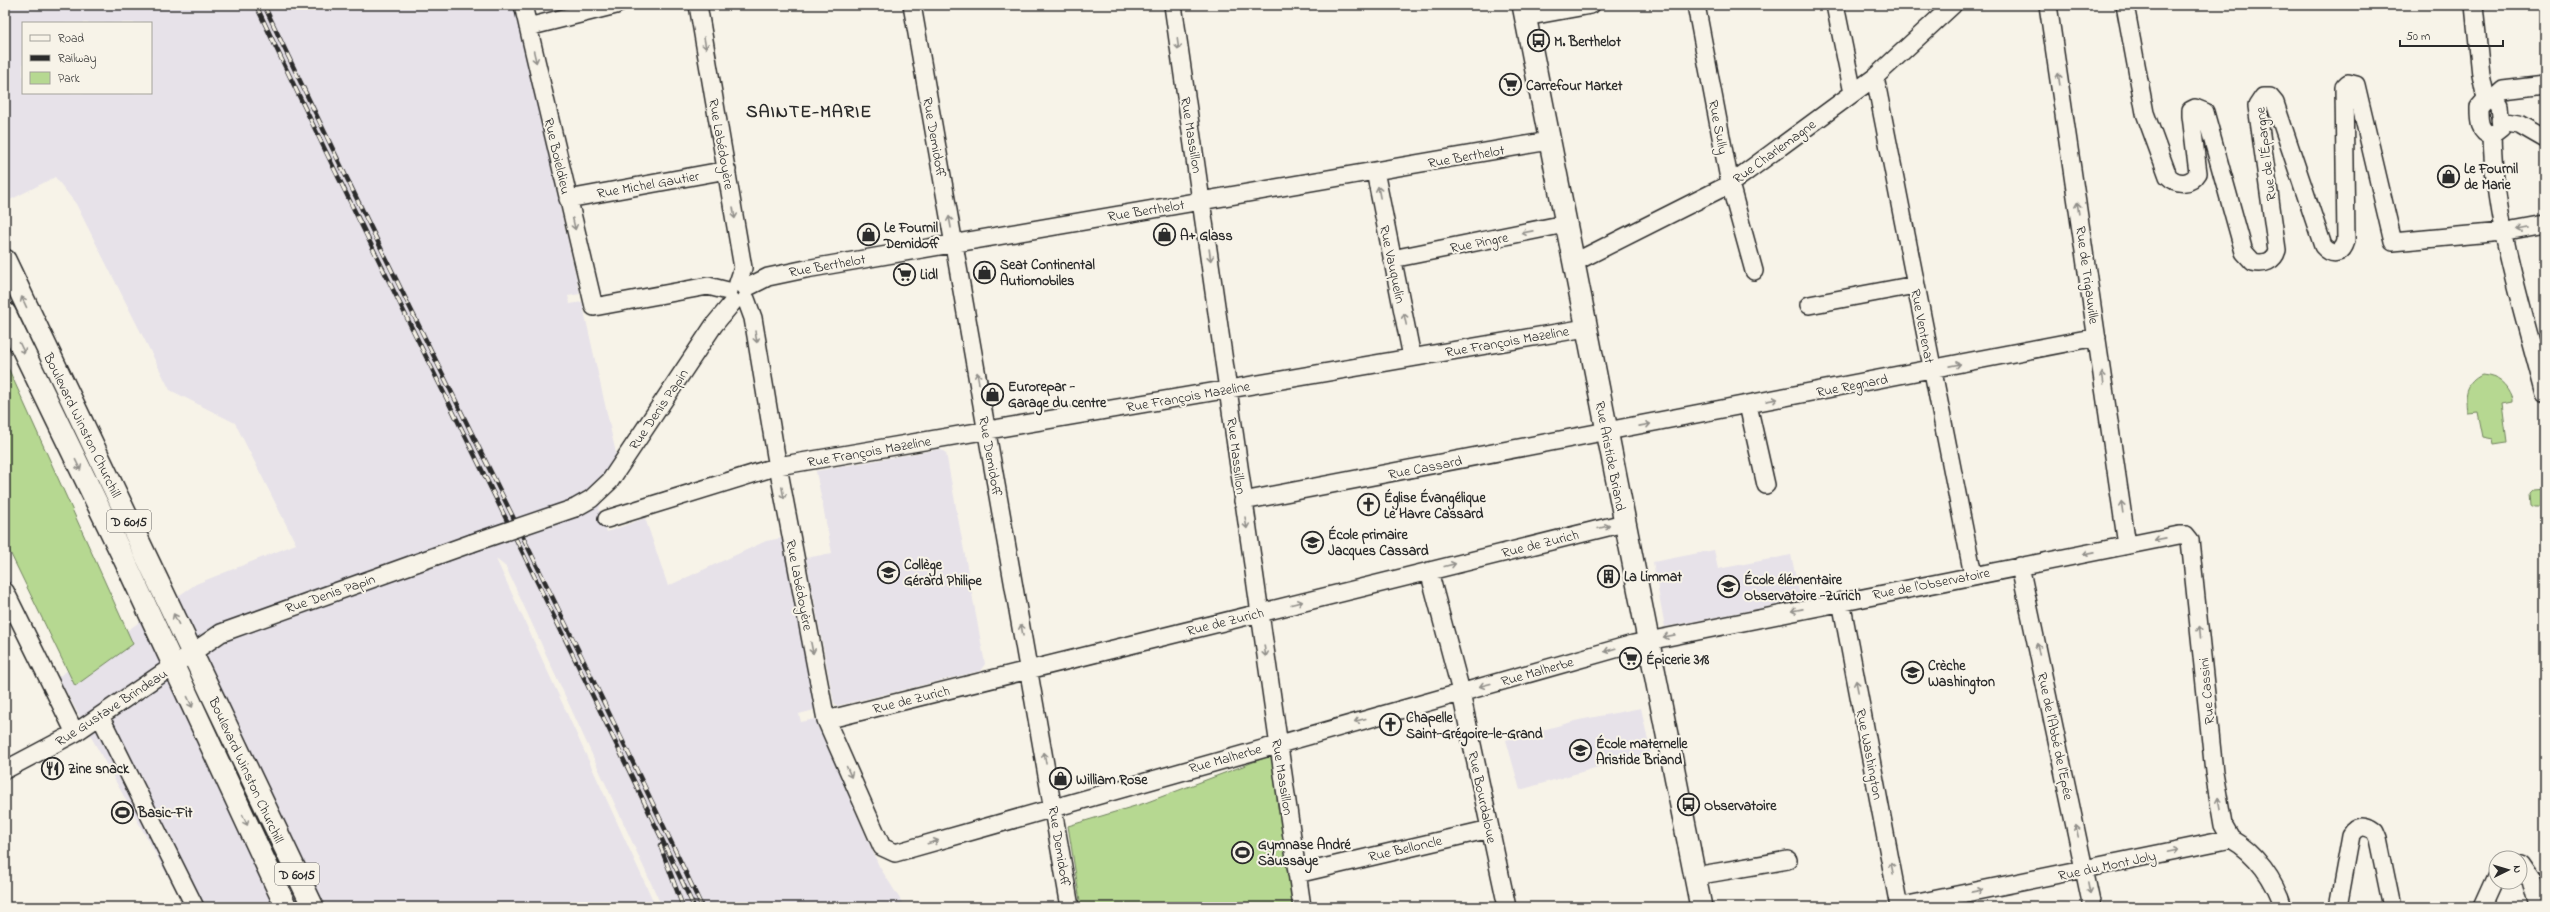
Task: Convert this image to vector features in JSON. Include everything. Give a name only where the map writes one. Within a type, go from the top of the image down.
[{"type":"main road","name":"Rue Aristide Briand","points":[[1524,11],[1701,907]]},
{"type":"main road","name":"Boulevard Winston Churchill","points":[[5,260],[313,907]]},
{"type":"main road","name":"Boulevard Winston Churchill","points":[[5,313],[174,667],[286,907]]},
{"type":"street","name":"Rue Boieldieu","points":[[523,5],[594,306],[708,286],[738,293]]},
{"type":"street","points":[[528,27],[616,5]]},
{"type":"street","name":"Rue Labédoyère","points":[[698,5],[743,268],[738,293],[753,318],[778,466],[826,720],[882,846],[895,853]]},
{"type":"street","name":"Rue Demidoff","points":[[912,5],[1070,907]]},
{"type":"street","name":"Rue Massillon","points":[[1173,5],[1302,907]]},
{"type":"street","points":[[1524,11],[1591,5]]},
{"type":"street","name":"Rue Sully","points":[[1696,5],[1730,184],[1754,271]]},
{"type":"street","points":[[1834,5],[1853,93]]},
{"type":"street","name":"Rue Charlemagne","points":[[1573,263],[1730,184],[1874,77],[1953,5]]},
{"type":"street","name":"Rue de Trigauville","points":[[2048,5],[2127,545]]},
{"type":"street","name":"Rue de l'Épargne","points":[[2125,5],[2145,113],[2168,176],[2172,181],[2183,183],[2192,180],[2198,173],[2190,116],[2191,110],[2195,108],[2200,109],[2205,112],[2244,252],[2253,262],[2270,261],[2277,250],[2257,106],[2263,97],[2270,97],[2275,103],[2323,246],[2328,252],[2333,253],[2340,252],[2344,248],[2346,241],[2344,87],[2348,83],[2356,85],[2393,242],[2502,232]]},
{"type":"street","points":[[2474,5],[2481,76],[2489,99],[2498,105],[2501,121],[2499,130],[2492,135]]},
{"type":"street","name":"Rue Ventenat","points":[[1874,77],[1973,575]]},
{"type":"street","points":[[2492,135],[2485,133],[2480,127],[2478,107],[2503,90],[2545,85]]},
{"type":"street","points":[[2501,121],[2519,124],[2545,139]]},
{"type":"street","points":[[2492,135],[2492,160],[2502,232],[2545,395]]},
{"type":"street","name":"Rue Berthelot","points":[[738,293],[776,275],[1549,141]]},
{"type":"street","name":"Rue Michel Gautier","points":[[568,199],[727,170]]},
{"type":"street","name":"Rue Vauquelin","points":[[1375,171],[1412,357]]},
{"type":"street","name":"Rue Pingre","points":[[1392,259],[1565,224]]},
{"type":"street","points":[[2502,232],[2545,224]]},
{"type":"street","points":[[1809,305],[1915,285]]},
{"type":"street","name":"Rue Denis Papin","points":[[193,654],[215,637],[236,626],[575,508],[591,499],[610,481],[714,325],[738,293]]},
{"type":"street","name":"Rue François Mazeline","points":[[607,520],[778,466],[1586,328]]},
{"type":"street","name":"Rue Regnard","points":[[1607,433],[2097,337]]},
{"type":"street","points":[[1748,405],[1766,485]]},
{"type":"street","name":"Rue Cassard","points":[[1243,501],[1607,433]]},
{"type":"street","name":"Rue de Zurich","points":[[826,720],[1624,522]]},
{"type":"street","name":"Rue de l'Observatoire","points":[[1648,640],[2179,535],[2186,535],[2190,540]]},
{"type":"street","name":"Rue Cassini","points":[[2190,540],[2214,772],[2224,825],[2231,839]]},
{"type":"street","name":"Rue de l'Abbé de l'Epée","points":[[2020,566],[2092,907]]},
{"type":"street","name":"Rue Bourdaloue","points":[[1429,571],[1460,692],[1507,907]]},
{"type":"street","points":[[5,591],[75,733]]},
{"type":"street","name":"Rue Washington","points":[[1841,601],[1899,907]]},
{"type":"street","name":"Rue Malherbe","points":[[895,853],[1278,743],[1648,640]]},
{"type":"street","points":[[174,667],[193,654]]},
{"type":"street","name":"Rue Gustave Brindeau","points":[[5,770],[75,733],[174,667]]},
{"type":"street","points":[[100,716],[195,907]]},
{"type":"street","points":[[2338,907],[2350,835],[2359,827],[2365,827],[2375,832],[2378,839],[2392,907]]},
{"type":"street","name":"Rue Belloncle","points":[[1297,874],[1490,829]]},
{"type":"street","points":[[2231,839],[2253,855],[2268,876],[2283,907]]},
{"type":"street","name":"Rue du Mont Joly","points":[[1899,907],[2231,839]]},
{"type":"street","points":[[1695,876],[1788,860]]},
{"type":"street","points":[[2528,877],[2531,881],[2538,907]]},
{"type":"street","points":[[2482,907],[2490,890]]},
{"type":"shaded area","points":[[5,5],[514,5],[580,294],[568,296],[570,304],[582,302],[617,458],[599,509],[607,532],[645,518],[668,586],[766,541],[782,538],[814,710],[799,714],[801,722],[815,719],[879,866],[905,907],[662,907],[506,567],[496,559],[656,907],[185,907],[58,677],[196,584],[296,544],[235,423],[170,390],[76,204],[55,177],[10,200],[5,189]]},
{"type":"shaded area","name":"Collège Gérard Philipe","points":[[940,449],[946,453],[985,664],[980,671],[837,706],[834,703],[806,558],[832,553],[816,471]]},
{"type":"shaded area","name":"École élémentaire Observatoire -Zurich","points":[[1714,550],[1718,569],[1791,555],[1801,600],[1665,627],[1653,562]]},
{"type":"shaded area","points":[[5,569],[17,594],[5,599]]},
{"type":"shaded area","name":"École maternelle Aristide Briand","points":[[1641,708],[1651,755],[1629,758],[1520,790],[1506,740],[1579,720]]},
{"type":"green space","points":[[5,361],[133,644],[75,686],[5,542]]},
{"type":"green space","points":[[2482,375],[2493,377],[2501,382],[2507,388],[2512,398],[2512,401],[2502,403],[2507,442],[2494,444],[2493,439],[2483,437],[2478,412],[2467,413],[2467,390],[2476,378]]},
{"type":"green space","points":[[2545,489],[2545,507],[2534,507],[2531,505],[2530,493],[2533,490]]},
{"type":"green space","points":[[1272,755],[1293,907],[1081,907],[1068,826],[1145,803]]},
{"type":"railway","points":[[256,5],[364,231],[586,681],[694,907]]},
{"type":"railway","points":[[264,5],[372,231],[594,681],[702,907]]},
{"type":"railway","points":[[660,845],[683,907]]},
{"type":"place","name":"M. Berthelot","points":[[1538,41]]},
{"type":"place","name":"Carrefour Market","points":[[1510,85]]},
{"type":"place","name":"Le Fournil de Marie","points":[[2448,176]]},
{"type":"place","name":"Le Fournil Demidoff","points":[[869,235]]},
{"type":"place","name":"A+ Glass","points":[[1164,235]]},
{"type":"place","name":"Seat Continental Autiomobiles","points":[[984,272]]},
{"type":"place","name":"Lidl","points":[[904,274]]},
{"type":"place","name":"Eurorepar - Garage du centre","points":[[992,394]]},
{"type":"place","name":"Église Évangélique Le Havre Cassard","points":[[1368,505]]},
{"type":"place","name":"École primaire Jacques Cassard","points":[[1312,542]]},
{"type":"place","name":"Collège Gérard Philipe","points":[[888,572]]},
{"type":"place","name":"La Limmat","points":[[1608,576]]},
{"type":"place","name":"École élémentaire Observatoire -Zurich","points":[[1728,587]]},
{"type":"place","name":"Épicerie 318","points":[[1630,659]]},
{"type":"place","name":"Crèche Washington","points":[[1913,673]]},
{"type":"place","name":"Chapelle Saint-Grégoire-le-Grand","points":[[1390,725]]},
{"type":"place","name":"École maternelle Aristide Briand","points":[[1580,751]]},
{"type":"place","name":"Zine snack","points":[[53,768]]},
{"type":"place","name":"William Rose","points":[[1061,779]]},
{"type":"place","name":"Observatoire","points":[[1689,805]]},
{"type":"place","name":"Basic-Fit","points":[[123,812]]},
{"type":"place","name":"Gymnase André Saussaye","points":[[1242,852]]},
{"type":"district","name":"SAINTE-MARIE","points":[[809,111]]}]
